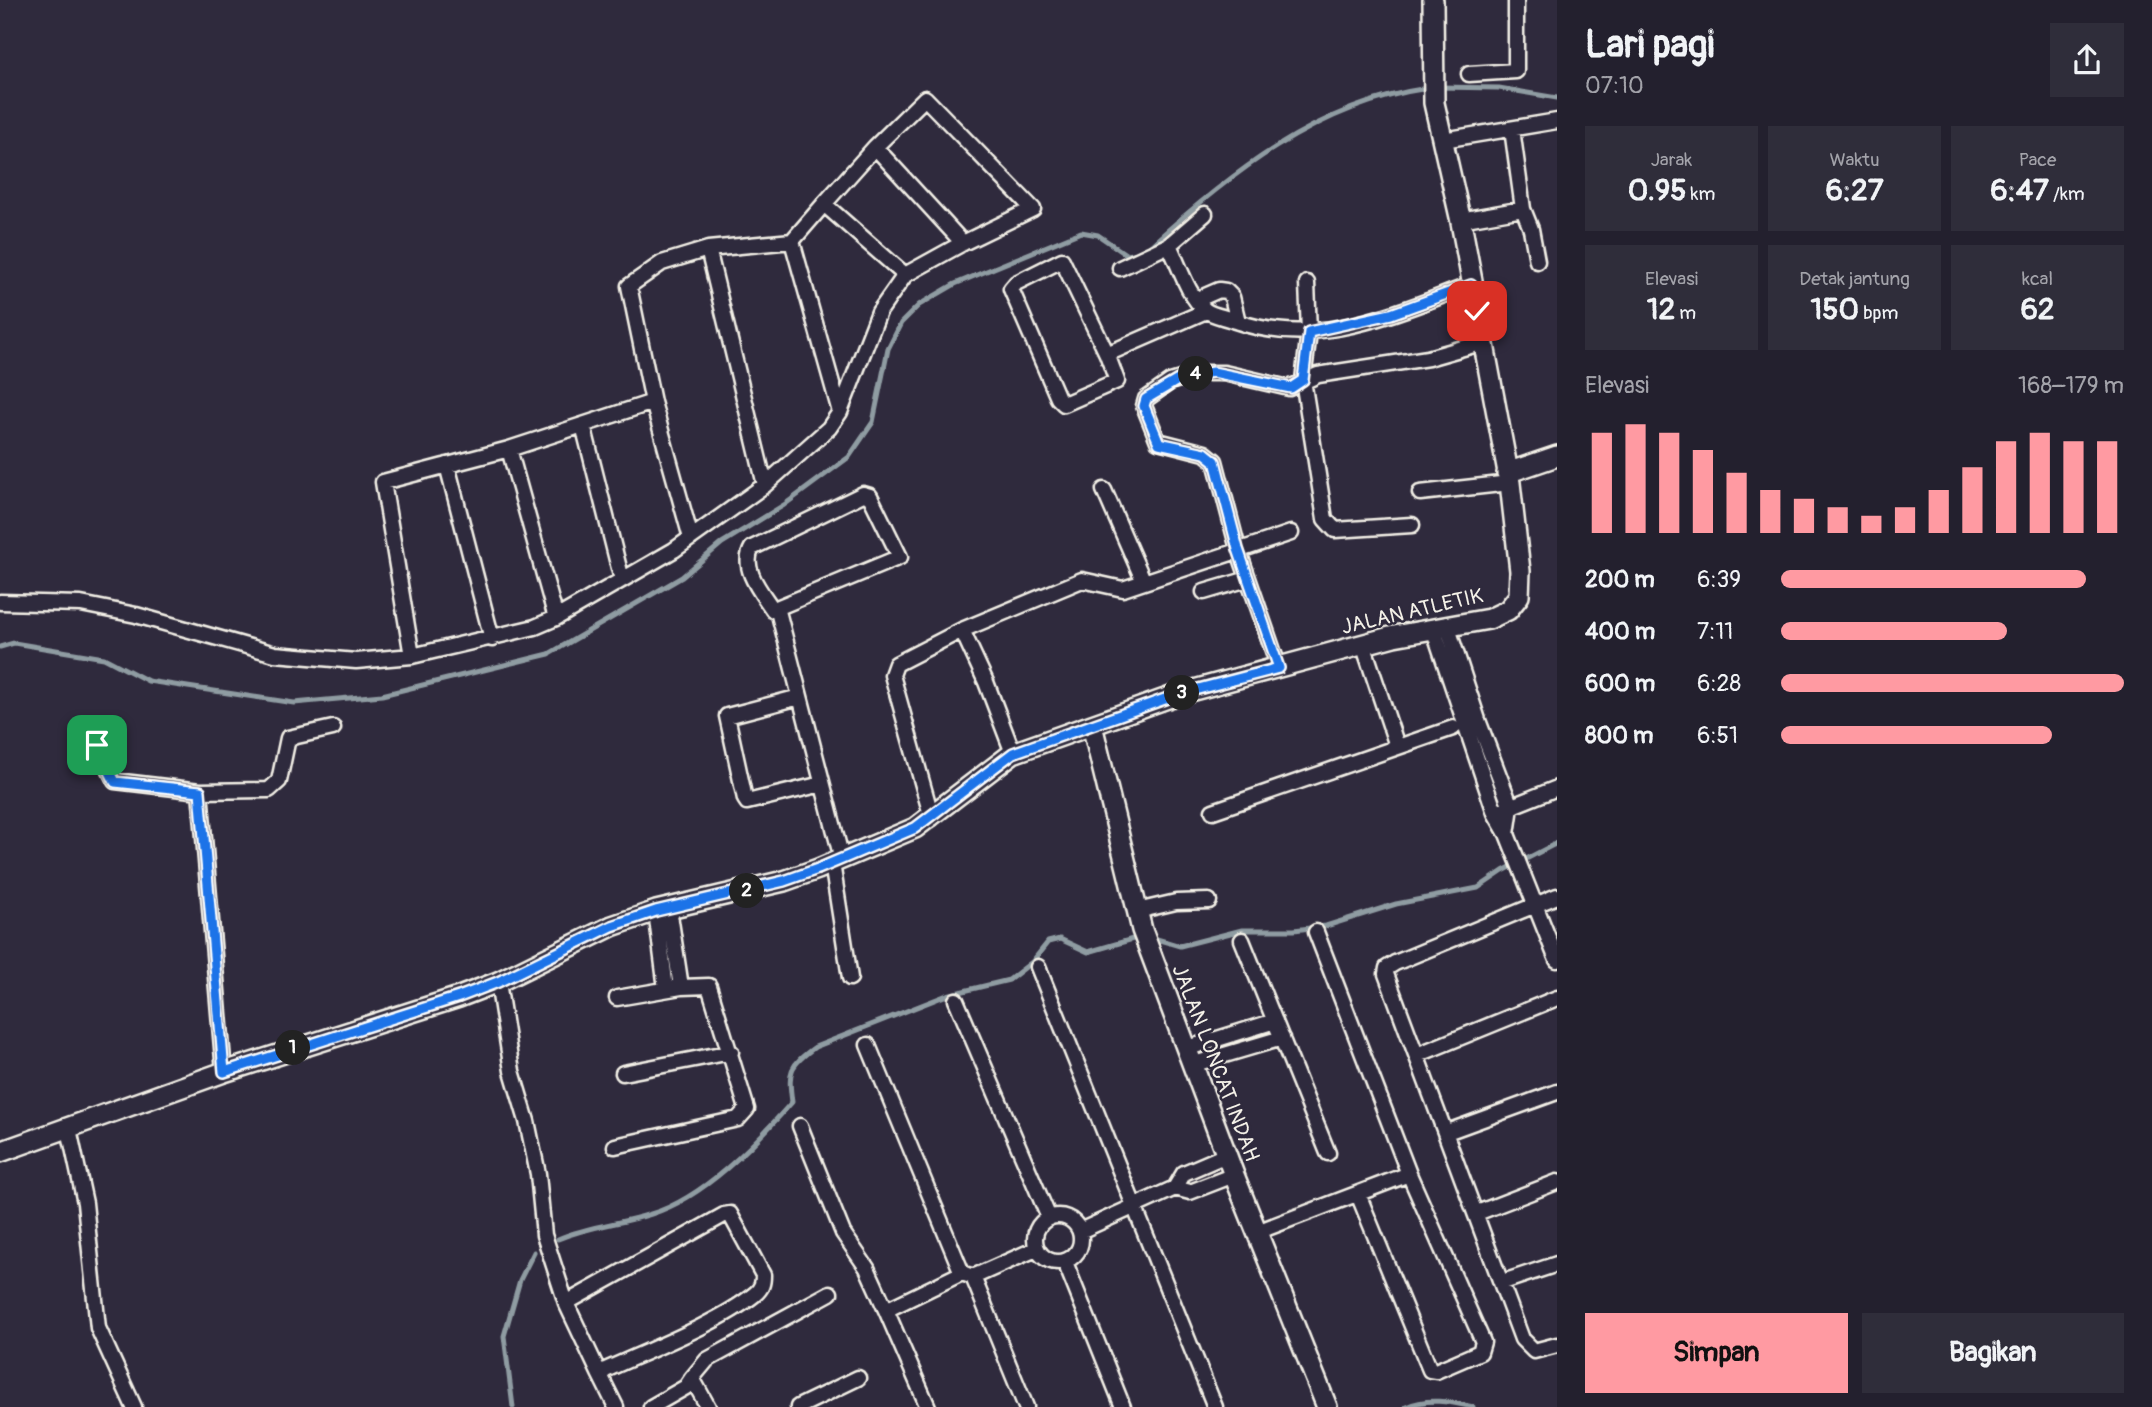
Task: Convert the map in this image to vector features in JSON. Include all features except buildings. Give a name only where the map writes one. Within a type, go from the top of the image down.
[{"type":"street","name":"JALAN ATLETIK","points":[[0,1152],[26,1140],[69,1129],[224,1072],[328,1037],[407,1015],[498,982],[612,926],[663,910],[784,881],[837,861],[915,828],[932,818],[1013,753],[1179,694],[1363,644],[1489,619],[1508,610],[1519,596],[1520,571],[1508,478],[1460,220],[1434,103],[1433,0]]},
{"type":"street","points":[[1469,74],[1516,71],[1517,0]]},
{"type":"street","points":[[0,602],[81,604],[136,615],[275,654],[356,661],[412,656],[492,639],[556,618],[691,538],[765,485],[829,428],[841,412],[879,312],[905,275],[963,243],[1030,212],[1032,206],[925,98],[875,147],[792,241],[708,249],[662,263],[629,286],[653,402],[691,538]]},
{"type":"street","points":[[1443,140],[1557,121]]},
{"type":"street","points":[[1512,129],[1523,209],[1531,229],[1537,261]]},
{"type":"street","points":[[875,147],[963,243]]},
{"type":"street","points":[[824,204],[905,275]]},
{"type":"street","points":[[1460,220],[1523,209]]},
{"type":"street","points":[[1120,268],[1169,245],[1205,214]]},
{"type":"street","points":[[792,241],[841,412]]},
{"type":"street","points":[[1169,245],[1196,300],[1206,311],[1256,329],[1294,334],[1309,332],[1391,314],[1471,285]]},
{"type":"street","points":[[708,249],[765,485]]},
{"type":"street","points":[[1062,260],[1107,354],[1116,383],[1062,403],[1011,287],[1062,260]]},
{"type":"street","points":[[1307,284],[1309,332],[1303,380],[1325,519],[1335,530],[1412,525]]},
{"type":"street","points":[[1196,300],[1219,290],[1226,291],[1232,298],[1238,322]]},
{"type":"street","points":[[1107,354],[1206,311]]},
{"type":"street","points":[[1279,668],[1238,549],[1215,461],[1205,453],[1159,443],[1144,406],[1146,399],[1183,377],[1224,373],[1285,388],[1293,387],[1318,374],[1428,358],[1483,342]]},
{"type":"street","points":[[412,656],[381,486],[386,479],[509,449],[653,402]]},
{"type":"street","points":[[583,425],[622,580]]},
{"type":"street","points":[[509,449],[556,618]]},
{"type":"street","points":[[1420,494],[1508,478],[1557,456]]},
{"type":"street","points":[[447,465],[492,639]]},
{"type":"street","points":[[1104,490],[1144,582]]},
{"type":"street","points":[[776,609],[900,557],[870,496],[863,494],[752,548],[747,560],[750,572],[776,609],[837,861],[850,978]]},
{"type":"street","points":[[932,818],[892,669],[962,630],[1082,580],[1117,589],[1291,533]]},
{"type":"street","points":[[1204,592],[1248,579]]},
{"type":"street","points":[[776,609],[837,861]]},
{"type":"street","points":[[1440,627],[1511,807],[1507,834]]},
{"type":"street","points":[[1440,627],[1495,813],[1507,834],[1557,960]]},
{"type":"street","points":[[962,630],[986,682],[1013,753]]},
{"type":"street","points":[[1363,644],[1397,746]]},
{"type":"street","points":[[796,698],[727,716],[745,799],[747,802],[818,785]]},
{"type":"street","name":"JALAN LONCAT INDAH","points":[[1092,725],[1142,928],[1188,1057],[1327,1407]]},
{"type":"street","points":[[97,745],[115,782],[200,791],[269,790],[275,787],[288,738],[333,728]]},
{"type":"street","points":[[1213,811],[1453,728]]},
{"type":"street","points":[[1495,813],[1557,789]]},
{"type":"street","points":[[200,791],[224,1072]]},
{"type":"street","points":[[1557,896],[1387,968],[1386,974],[1526,1347],[1534,1351],[1557,1345]]},
{"type":"street","points":[[1142,928],[1176,902],[1209,901]]},
{"type":"street","points":[[663,910],[673,988]]},
{"type":"street","points":[[1315,932],[1409,1174],[1483,1342],[1480,1352],[1436,1371],[1430,1370],[1358,1194]]},
{"type":"street","points":[[1242,940],[1328,1153]]},
{"type":"street","points":[[1038,967],[1215,1407]]},
{"type":"street","points":[[498,982],[512,1072],[527,1121],[538,1174],[544,1235],[566,1303],[616,1407]]},
{"type":"street","points":[[615,1146],[743,1115],[747,1109],[709,986],[673,988],[617,998]]},
{"type":"street","points":[[1417,1055],[1557,998]]},
{"type":"street","points":[[956,1000],[1049,1217]]},
{"type":"street","points":[[1188,1057],[1275,1021]]},
{"type":"street","points":[[1188,1057],[1282,1038]]},
{"type":"street","points":[[868,1045],[1026,1407]]},
{"type":"street","points":[[623,1073],[731,1052]]},
{"type":"street","points":[[1447,1132],[1557,1092]]},
{"type":"street","points":[[800,1126],[843,1233],[867,1268],[928,1407]]},
{"type":"street","points":[[69,1129],[85,1203],[98,1328],[134,1407]]},
{"type":"street","points":[[1080,1231],[1175,1188],[1184,1173],[1226,1155]]},
{"type":"street","points":[[1257,1232],[1409,1174]]},
{"type":"street","points":[[1175,1188],[1190,1192],[1234,1175]]},
{"type":"street","points":[[1477,1213],[1557,1182]]},
{"type":"street","points":[[566,1303],[730,1214],[763,1275],[763,1285],[757,1293],[717,1316],[599,1373]]},
{"type":"street","points":[[1049,1217],[1071,1219],[1080,1231],[1080,1247],[1065,1262]]},
{"type":"street","points":[[1049,1217],[1035,1234],[1036,1249],[1047,1260],[1065,1262]]},
{"type":"street","points":[[886,1310],[1036,1249]]},
{"type":"street","points":[[1065,1262],[1123,1407]]},
{"type":"street","points":[[1503,1282],[1557,1264]]},
{"type":"street","points":[[651,1407],[686,1387],[707,1360],[830,1293]]},
{"type":"street","points":[[692,1378],[708,1407]]},
{"type":"street","points":[[798,1407],[858,1378]]},
{"type":"waterway","points":[[1438,87],[1499,88],[1557,98]]},
{"type":"waterway","points":[[1147,249],[1242,170],[1312,126],[1387,96],[1428,88]]},
{"type":"waterway","points":[[0,647],[14,643],[104,658],[148,681],[294,703],[382,695],[549,654],[682,577],[722,543],[784,505],[849,457],[873,422],[888,349],[901,323],[919,305],[955,284],[1081,232],[1098,235],[1127,255],[1139,253]]},
{"type":"waterway","points":[[1150,937],[1180,946],[1242,930],[1294,930],[1326,926],[1396,904],[1478,888],[1503,871],[1557,843]]},
{"type":"waterway","points":[[558,1239],[651,1214],[690,1196],[709,1182],[746,1151],[792,1102],[792,1070],[800,1059],[815,1047],[947,995],[1009,980],[1032,962],[1048,942],[1060,939],[1088,952],[1140,937]]},
{"type":"waterway","points":[[513,1407],[504,1336],[520,1280],[534,1252]]},
{"type":"waterway","points":[[1406,1407],[1431,1401],[1473,1407]]},
{"type":"route","points":[[97,745],[115,782],[200,791],[224,1072],[328,1037],[407,1015],[498,982],[612,926],[656,911],[784,881],[915,828],[932,818],[1013,753],[1179,694],[1279,668],[1238,549],[1215,461],[1211,456],[1197,450],[1159,443],[1144,406],[1146,399],[1170,382],[1213,372],[1291,388],[1303,380],[1309,332],[1347,326],[1391,314],[1471,285],[1477,311]]}]
